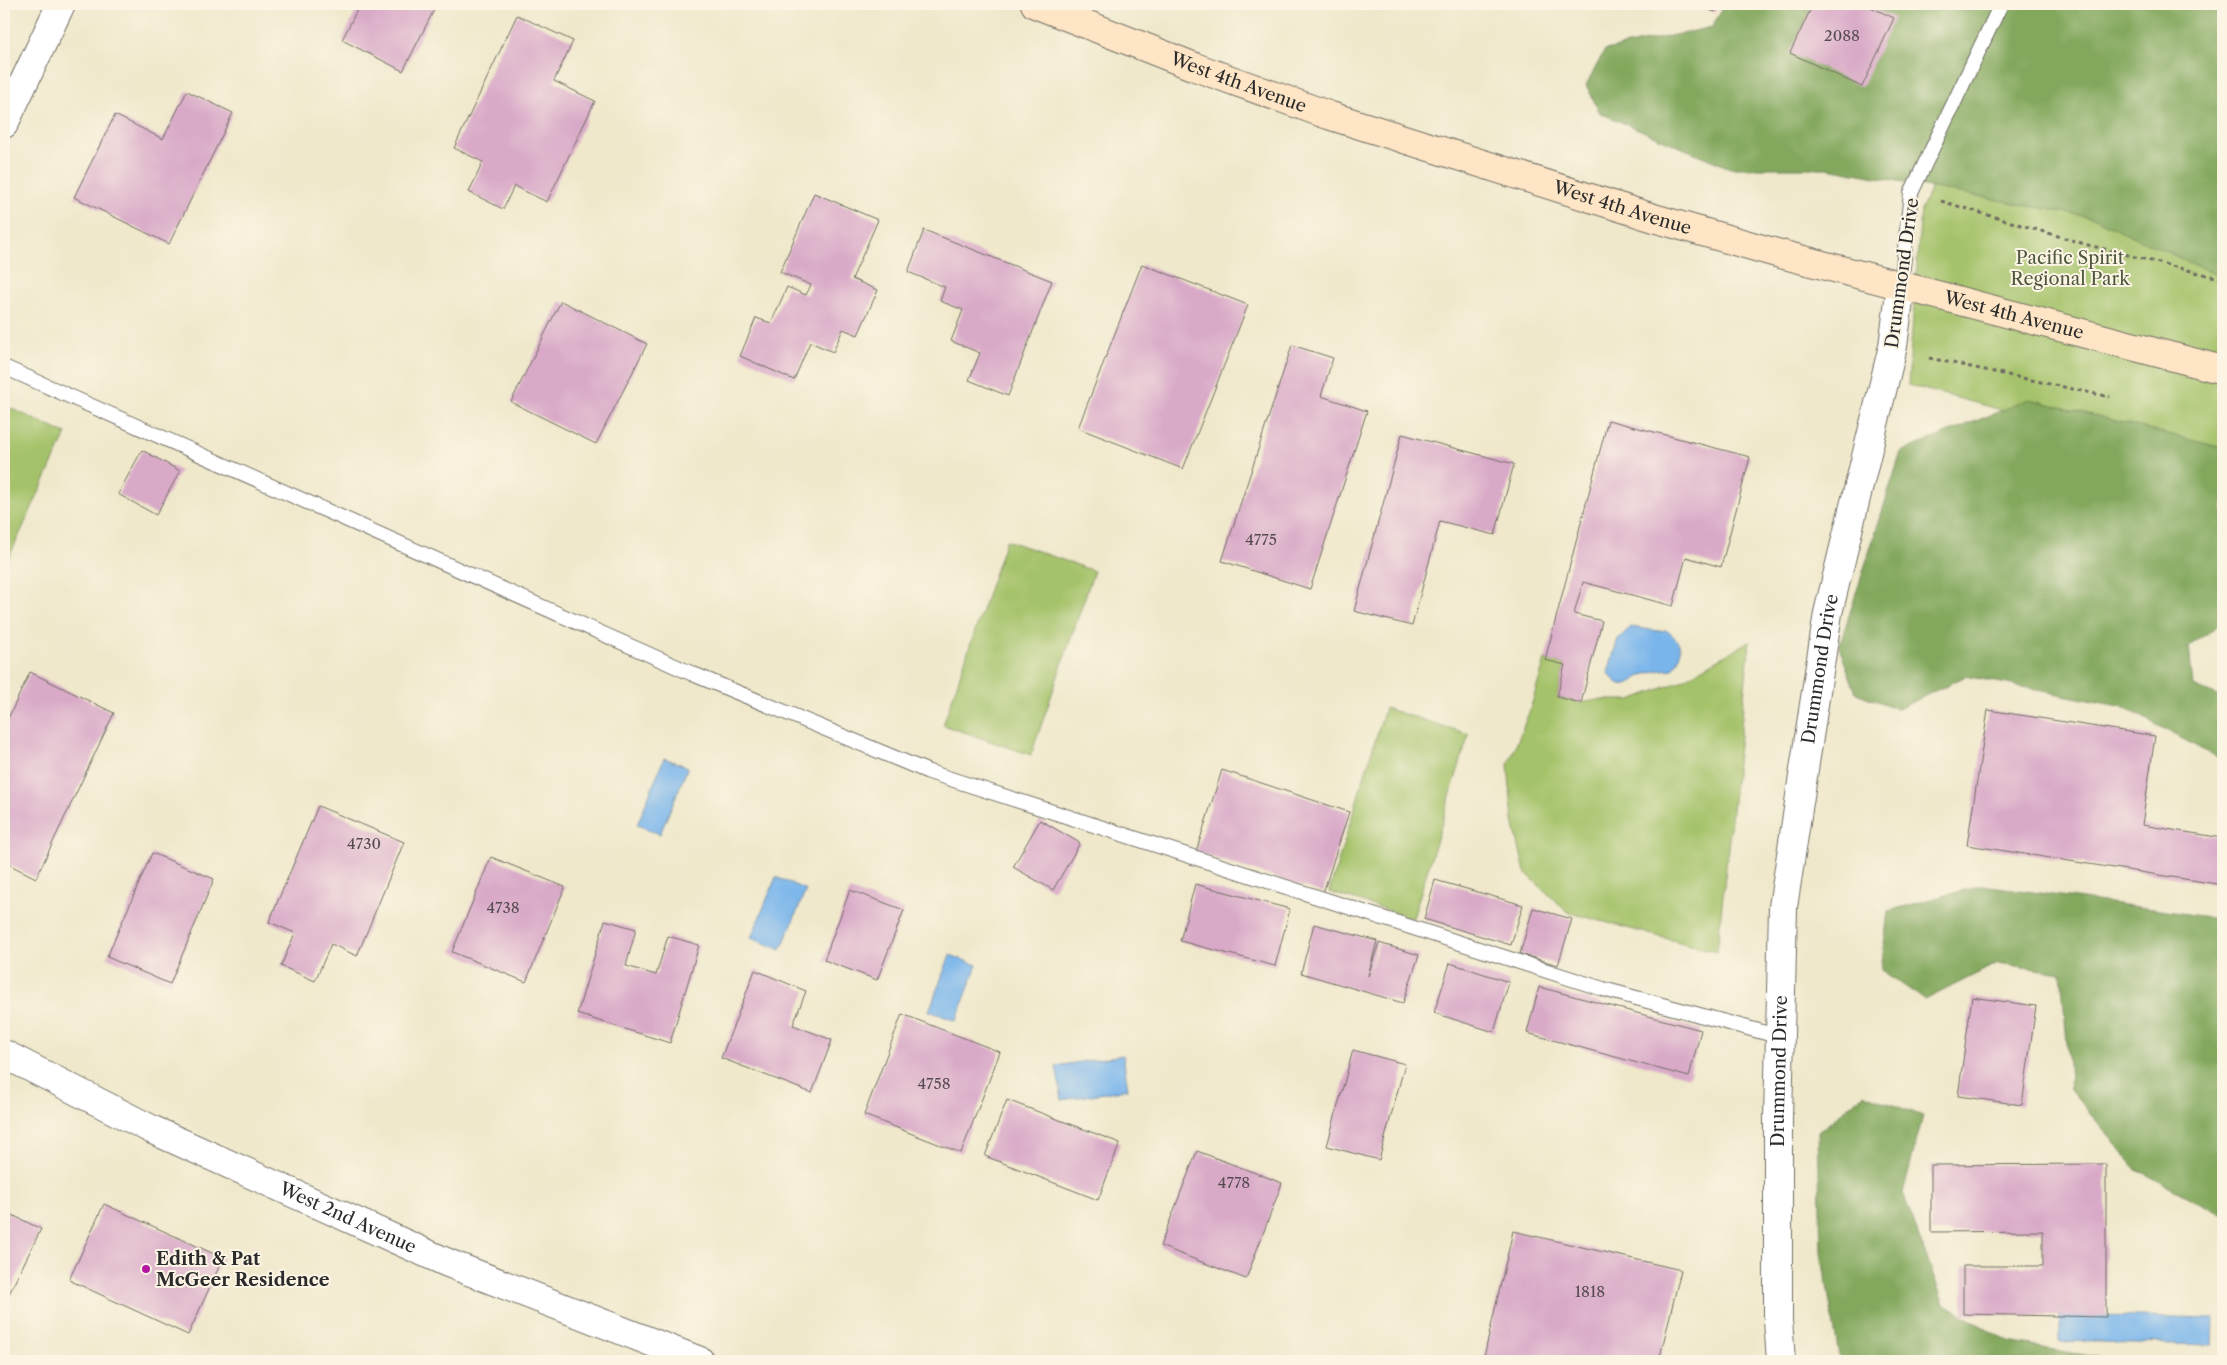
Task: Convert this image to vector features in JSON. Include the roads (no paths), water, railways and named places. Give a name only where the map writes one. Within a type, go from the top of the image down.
[{"type":"main road","name":"West 4th Avenue","points":[[1035,4],[1195,67],[1328,115],[1657,219],[2223,370]]},
{"type":"street","points":[[4,124],[60,4]]},
{"type":"street","name":"Drummond Drive","points":[[1781,1361],[1778,1310],[1778,1119],[1782,907],[1828,613],[1893,346],[1900,285]]},
{"type":"street","name":"West 2nd Avenue","points":[[4,1054],[153,1130],[448,1263],[700,1361]]},
{"type":"lane","name":"Drummond Drive","points":[[1900,285],[1911,193],[2002,4]]},
{"type":"lane","points":[[4,367],[692,674],[929,772],[1603,989],[1781,1038]]},
{"type":"water","points":[[1631,627],[1658,631],[1666,630],[1676,639],[1679,643],[1680,652],[1673,669],[1652,672],[1624,684],[1614,679],[1608,672],[1618,639]]},
{"type":"water","points":[[664,758],[688,767],[660,834],[637,825]]},
{"type":"water","points":[[776,877],[806,890],[781,950],[751,938]]},
{"type":"water","points":[[950,955],[977,965],[956,1021],[929,1011]]},
{"type":"water","points":[[1123,1055],[1128,1089],[1062,1100],[1056,1066]]},
{"type":"water","points":[[2060,1315],[2214,1319],[2213,1345],[2060,1341]]},
{"type":"place","name":"Edith & Pat McGeer Residence","points":[[146,1269]]},
{"type":"park label","name":"Pacific Spirit Regional Park","points":[[2070,268]]}]
